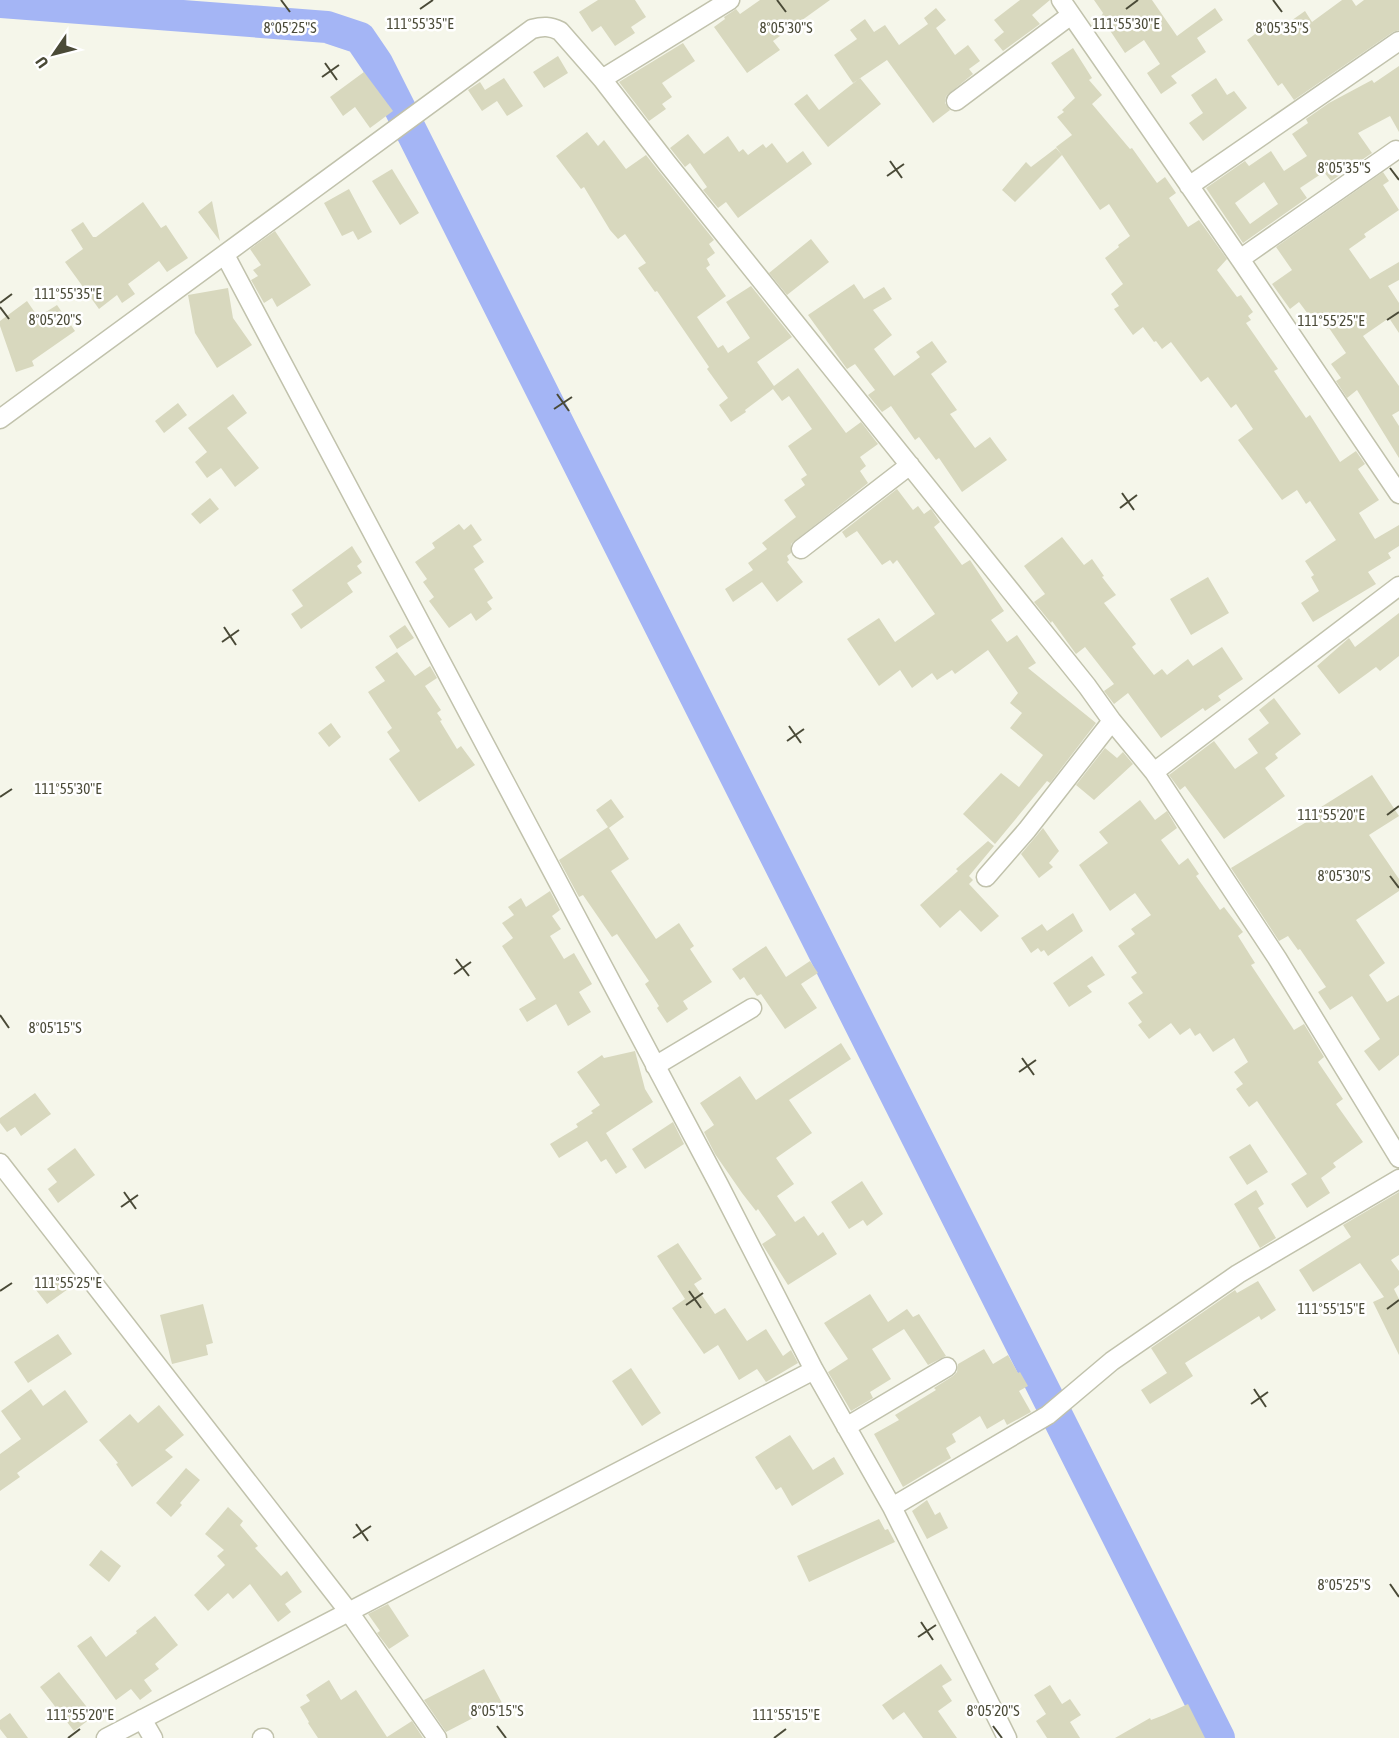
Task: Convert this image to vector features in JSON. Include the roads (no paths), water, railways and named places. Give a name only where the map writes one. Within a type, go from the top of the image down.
[{"type":"street","points":[[602,79],[730,0]]},
{"type":"street","points":[[956,101],[1066,7],[1399,494]]},
{"type":"street","points":[[0,419],[532,29],[554,28],[602,79],[1088,686],[1112,721],[1154,772],[1277,958],[1399,1158]]},
{"type":"street","points":[[1189,186],[1399,41]]},
{"type":"street","points":[[1240,259],[1396,150]]},
{"type":"street","points":[[225,255],[814,1370],[892,1507],[1006,1738]]},
{"type":"street","points":[[801,549],[910,465]]},
{"type":"street","points":[[1154,772],[1399,586]]},
{"type":"street","points":[[986,877],[1027,830],[1112,721]]},
{"type":"street","points":[[655,1066],[752,1008]]},
{"type":"street","points":[[0,1163],[349,1612],[437,1738]]},
{"type":"street","points":[[892,1507],[1048,1415],[1073,1392],[1147,1335],[1238,1274],[1399,1179]]},
{"type":"street","points":[[846,1427],[947,1367]]},
{"type":"street","points":[[106,1738],[814,1370]]},
{"type":"street","points":[[142,1719],[153,1738]]},
{"type":"waterway","points":[[0,2],[327,27],[360,38],[377,63],[1219,1738]]}]
